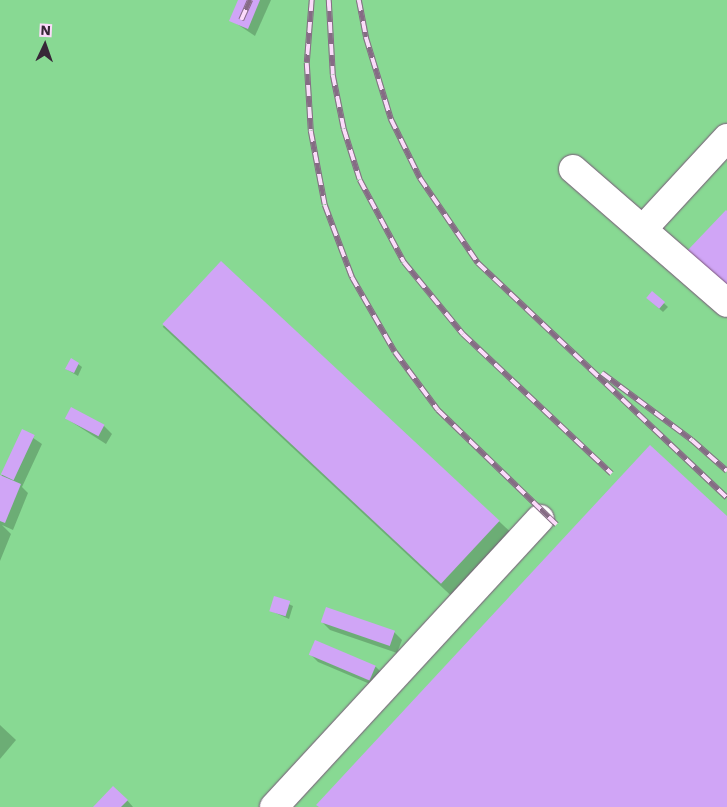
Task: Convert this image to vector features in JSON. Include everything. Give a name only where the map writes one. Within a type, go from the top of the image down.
[{"type":"lane","points":[[643,229],[727,138]]},
{"type":"lane","points":[[573,169],[727,303]]},
{"type":"lane","points":[[274,807],[540,519]]},
{"type":"green space","points":[[0,0],[727,0],[727,807],[0,807]]},
{"type":"building","points":[[238,0],[260,0],[248,29],[229,21]]},
{"type":"building","points":[[727,211],[727,288],[687,251]]},
{"type":"building","points":[[221,261],[500,521],[441,584],[162,324]]},
{"type":"building","points":[[652,291],[665,302],[659,309],[646,298]]},
{"type":"building","points":[[71,358],[79,363],[74,373],[65,369]]},
{"type":"building","points":[[71,407],[105,425],[98,436],[65,418]]},
{"type":"building","points":[[22,429],[35,435],[14,480],[1,474]]},
{"type":"building","points":[[650,445],[727,516],[727,807],[319,807],[316,805]]},
{"type":"building","points":[[0,475],[21,484],[5,523],[0,521]]},
{"type":"building","points":[[274,596],[290,601],[286,616],[269,611]]},
{"type":"building","points":[[326,607],[395,631],[390,646],[321,622]]},
{"type":"building","points":[[315,640],[376,666],[370,681],[309,655]]},
{"type":"building","points":[[113,786],[128,800],[121,807],[93,807]]},
{"type":"railway","points":[[241,20],[250,0]]},
{"type":"railway","points":[[312,0],[307,63],[311,131],[325,205],[352,277],[395,352],[438,410],[557,525]]},
{"type":"railway","points":[[329,0],[333,75],[344,129],[360,180],[404,262],[463,334],[612,474]]},
{"type":"railway","points":[[359,0],[366,37],[391,119],[420,178],[478,263],[727,498]]},
{"type":"railway","points":[[602,373],[692,440],[727,471]]}]
